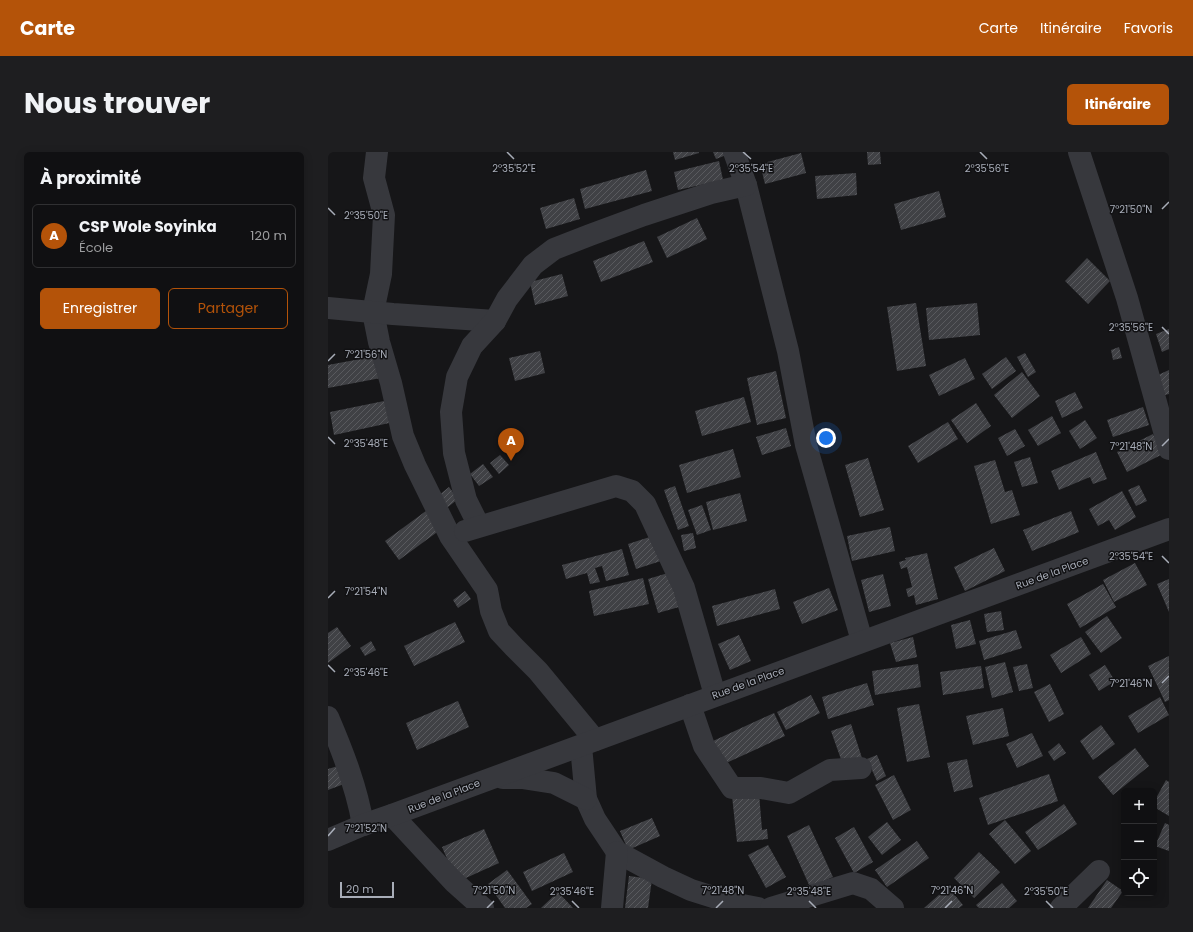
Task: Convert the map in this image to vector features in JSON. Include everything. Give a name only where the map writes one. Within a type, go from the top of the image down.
[{"type":"street","points":[[377,152],[374,178],[384,215],[381,274],[373,312],[379,342],[391,383],[403,436],[450,536],[487,590],[491,611],[499,630],[538,671],[588,743],[586,799],[595,819],[617,852],[663,877],[691,890],[732,903],[758,908]]},
{"type":"street","points":[[734,152],[746,185],[788,352],[806,445],[862,641]]},
{"type":"street","points":[[1079,152],[1127,298],[1169,449]]},
{"type":"street","points":[[479,526],[466,500],[454,453],[451,412],[457,377],[472,346],[495,321],[507,298],[533,265],[554,249],[651,213],[711,193],[746,185]]},
{"type":"street","points":[[328,308],[495,321]]},
{"type":"street","points":[[450,536],[479,526],[616,486],[632,491],[645,504],[684,588],[715,695]]},
{"type":"street","name":"Rue de la Place","points":[[328,840],[363,825],[1169,529]]},
{"type":"street","points":[[690,705],[704,746],[732,788],[762,788],[789,793],[830,770],[862,768]]},
{"type":"street","points":[[328,717],[360,803],[363,825]]},
{"type":"street","points":[[328,746],[345,762]]},
{"type":"street","points":[[492,778],[522,778],[554,783],[586,799]]},
{"type":"street","points":[[392,815],[454,882],[483,908]]},
{"type":"street","points":[[612,908],[617,852]]},
{"type":"street","points":[[1061,908],[1099,870]]},
{"type":"street","points":[[771,908],[853,883],[871,889],[893,908]]},
{"type":"building","points":[[673,152],[699,152],[699,153],[675,160]]},
{"type":"building","points":[[713,152],[728,152],[729,154],[716,159]]},
{"type":"building","points":[[867,152],[880,152],[881,164],[868,165]]},
{"type":"building","points":[[801,153],[806,173],[765,184],[760,164]]},
{"type":"building","points":[[719,161],[723,180],[678,190],[674,172]]},
{"type":"building","points":[[646,170],[652,191],[585,209],[580,189]]},
{"type":"building","points":[[856,173],[857,195],[817,199],[815,176]]},
{"type":"building","points":[[939,191],[946,217],[901,230],[894,204]]},
{"type":"building","points":[[574,198],[580,219],[546,229],[540,208]]},
{"type":"building","points":[[697,218],[707,239],[667,258],[657,237]]},
{"type":"building","points":[[644,241],[653,262],[601,282],[593,261]]},
{"type":"building","points":[[1087,258],[1110,281],[1088,304],[1065,281]]},
{"type":"building","points":[[562,274],[568,296],[535,305],[530,282]]},
{"type":"building","points":[[916,303],[926,366],[897,371],[887,307]]},
{"type":"building","points":[[977,303],[980,335],[929,340],[926,308]]},
{"type":"building","points":[[1169,329],[1169,349],[1162,352],[1156,334]]},
{"type":"building","points":[[1119,347],[1122,358],[1113,360],[1111,350]]},
{"type":"building","points":[[540,351],[545,373],[515,381],[509,358]]},
{"type":"building","points":[[1025,353],[1036,372],[1028,377],[1017,357]]},
{"type":"building","points":[[382,355],[386,377],[328,388],[328,365]]},
{"type":"building","points":[[1006,357],[1016,371],[992,389],[982,374]]},
{"type":"building","points":[[965,358],[975,379],[939,396],[929,375]]},
{"type":"building","points":[[1169,370],[1169,394],[1165,395],[1158,375]]},
{"type":"building","points":[[776,371],[786,418],[757,425],[747,378]]},
{"type":"building","points":[[1022,372],[1040,396],[1012,418],[994,395]]},
{"type":"building","points":[[1075,392],[1083,408],[1062,418],[1055,401]]},
{"type":"building","points":[[744,397],[751,422],[702,436],[695,411]]},
{"type":"building","points":[[389,400],[394,422],[334,435],[330,412]]},
{"type":"building","points":[[976,403],[991,426],[967,443],[951,420]]},
{"type":"building","points":[[1143,407],[1149,425],[1113,437],[1107,420]]},
{"type":"building","points":[[1052,416],[1061,433],[1038,446],[1028,430]]},
{"type":"building","points":[[1085,420],[1097,438],[1080,449],[1069,431]]},
{"type":"building","points":[[948,422],[958,439],[918,463],[908,446]]},
{"type":"building","points":[[786,428],[791,446],[762,455],[756,437]]},
{"type":"building","points":[[1015,429],[1025,446],[1007,456],[998,438]]},
{"type":"building","points":[[1153,434],[1163,454],[1127,472],[1117,452]]},
{"type":"building","points":[[733,449],[741,477],[687,493],[679,465]]},
{"type":"building","points":[[1096,452],[1107,479],[1093,484],[1090,477],[1059,490],[1051,471]]},
{"type":"building","points":[[500,455],[509,465],[499,474],[490,463]]},
{"type":"building","points":[[1030,457],[1038,483],[1022,487],[1014,462]]},
{"type":"building","points":[[868,458],[884,510],[860,517],[845,465]]},
{"type":"building","points":[[995,460],[1005,492],[1012,490],[1020,515],[991,524],[974,466]]},
{"type":"building","points":[[483,464],[493,477],[479,486],[470,474]]},
{"type":"building","points":[[1139,485],[1147,501],[1136,506],[1128,490]]},
{"type":"building","points":[[675,486],[689,526],[678,530],[664,490]]},
{"type":"building","points":[[449,487],[458,499],[443,511],[434,499]]},
{"type":"building","points":[[1122,491],[1136,517],[1115,530],[1109,520],[1098,526],[1089,509]]},
{"type":"building","points":[[740,493],[747,521],[713,530],[706,502]]},
{"type":"building","points":[[702,505],[711,530],[697,535],[688,510]]},
{"type":"building","points":[[426,511],[440,530],[399,560],[385,541]]},
{"type":"building","points":[[1071,511],[1079,532],[1032,551],[1023,530]]},
{"type":"building","points":[[890,527],[895,551],[852,561],[847,536]]},
{"type":"building","points":[[693,533],[696,548],[684,551],[681,535]]},
{"type":"building","points":[[656,535],[664,560],[636,569],[628,544]]},
{"type":"building","points":[[994,548],[1005,571],[965,591],[954,567]]},
{"type":"building","points":[[622,549],[629,575],[606,581],[602,566],[595,568],[600,582],[590,584],[587,573],[566,579],[562,565]]},
{"type":"building","points":[[927,553],[938,599],[916,605],[914,595],[908,597],[906,589],[912,587],[907,567],[901,569],[899,562],[906,560],[905,558]]},
{"type":"building","points":[[1135,563],[1147,585],[1114,602],[1103,580]]},
{"type":"building","points":[[668,573],[679,607],[658,613],[648,579]]},
{"type":"building","points":[[883,574],[891,606],[869,612],[861,580]]},
{"type":"building","points":[[643,578],[649,604],[594,616],[589,591]]},
{"type":"building","points":[[1169,579],[1169,612],[1157,584]]},
{"type":"building","points":[[1103,584],[1116,607],[1080,628],[1067,604]]},
{"type":"building","points":[[829,588],[838,610],[802,624],[793,602]]},
{"type":"building","points":[[775,589],[780,609],[717,626],[712,606]]},
{"type":"building","points":[[465,591],[471,599],[458,608],[453,600]]},
{"type":"building","points":[[1001,611],[1004,630],[987,632],[984,614]]},
{"type":"building","points":[[1107,616],[1122,638],[1101,653],[1085,632]]},
{"type":"building","points":[[970,620],[976,644],[956,649],[951,625]]},
{"type":"building","points":[[455,622],[465,642],[414,666],[404,646]]},
{"type":"building","points":[[337,627],[351,646],[328,663],[328,633]]},
{"type":"building","points":[[1016,630],[1022,648],[984,660],[979,641]]},
{"type":"building","points":[[739,635],[751,661],[730,670],[718,644]]},
{"type":"building","points":[[913,637],[917,657],[896,662],[890,643]]},
{"type":"building","points":[[1081,637],[1091,654],[1061,673],[1050,655]]},
{"type":"building","points":[[371,641],[376,650],[365,656],[360,648]]},
{"type":"building","points":[[1169,656],[1169,700],[1165,702],[1148,666]]},
{"type":"building","points":[[1005,662],[1013,692],[992,698],[985,667]]},
{"type":"building","points":[[918,664],[921,687],[875,695],[872,671]]},
{"type":"building","points":[[1027,664],[1033,688],[1019,691],[1013,667]]},
{"type":"building","points":[[1105,665],[1115,681],[1099,691],[1089,675]]},
{"type":"building","points":[[981,666],[984,688],[943,695],[940,672]]},
{"type":"building","points":[[867,683],[874,705],[828,719],[822,697]]},
{"type":"building","points":[[1050,684],[1064,714],[1049,722],[1034,692]]},
{"type":"building","points":[[811,695],[820,713],[786,730],[777,712]]},
{"type":"building","points":[[1160,697],[1169,715],[1138,733],[1128,716]]},
{"type":"building","points":[[458,701],[469,727],[417,750],[406,723]]},
{"type":"building","points":[[919,704],[930,757],[907,762],[897,708]]},
{"type":"building","points":[[1003,708],[1009,736],[973,745],[966,716]]},
{"type":"building","points":[[774,713],[785,736],[724,764],[713,741]]},
{"type":"building","points":[[851,724],[862,758],[843,765],[831,731]]},
{"type":"building","points":[[1101,725],[1115,744],[1093,760],[1080,741]]},
{"type":"building","points":[[1032,733],[1043,756],[1017,768],[1006,744]]},
{"type":"building","points":[[1059,743],[1066,753],[1054,761],[1048,752]]},
{"type":"building","points":[[1135,748],[1149,766],[1113,795],[1098,777]]},
{"type":"building","points":[[877,755],[886,776],[877,781],[867,759]]},
{"type":"building","points":[[967,759],[973,787],[954,792],[947,763]]},
{"type":"building","points":[[338,766],[344,784],[328,790],[328,769]]},
{"type":"building","points":[[1049,774],[1058,801],[988,825],[979,798]]},
{"type":"building","points":[[894,775],[911,810],[893,820],[875,785]]},
{"type":"building","points":[[1166,780],[1169,782],[1169,816],[1157,809],[1157,796]]},
{"type":"building","points":[[759,793],[762,830],[767,829],[768,839],[737,842],[732,796]]},
{"type":"building","points":[[1064,804],[1077,824],[1038,850],[1025,832]]},
{"type":"building","points":[[652,818],[660,836],[628,850],[620,831]]},
{"type":"building","points":[[1005,820],[1031,851],[1015,864],[989,834]]},
{"type":"building","points":[[887,822],[901,840],[882,855],[868,837]]},
{"type":"building","points":[[1165,823],[1169,825],[1169,851],[1157,847],[1157,841]]},
{"type":"building","points":[[809,825],[833,877],[810,887],[787,836]]},
{"type":"building","points":[[854,827],[873,862],[854,873],[835,838]]},
{"type":"building","points":[[484,829],[499,863],[457,882],[442,847]]},
{"type":"building","points":[[917,841],[929,858],[887,887],[875,870]]},
{"type":"building","points":[[768,845],[786,877],[766,888],[748,855]]},
{"type":"building","points":[[979,852],[1000,872],[974,898],[954,878]]},
{"type":"building","points":[[564,853],[573,872],[532,891],[523,872]]},
{"type":"building","points":[[507,870],[532,904],[526,908],[505,908],[488,884]]},
{"type":"building","points":[[629,876],[652,879],[648,908],[625,908]]},
{"type":"building","points":[[1107,880],[1121,890],[1121,894],[1111,908],[1088,908]]},
{"type":"building","points":[[1002,883],[1017,901],[1009,908],[979,908],[976,905]]},
{"type":"building","points":[[948,887],[963,905],[959,908],[924,908]]},
{"type":"building","points":[[558,892],[573,908],[541,908]]},
{"type":"place","name":"CSP Wole Soyinka","points":[[511,461]]}]
